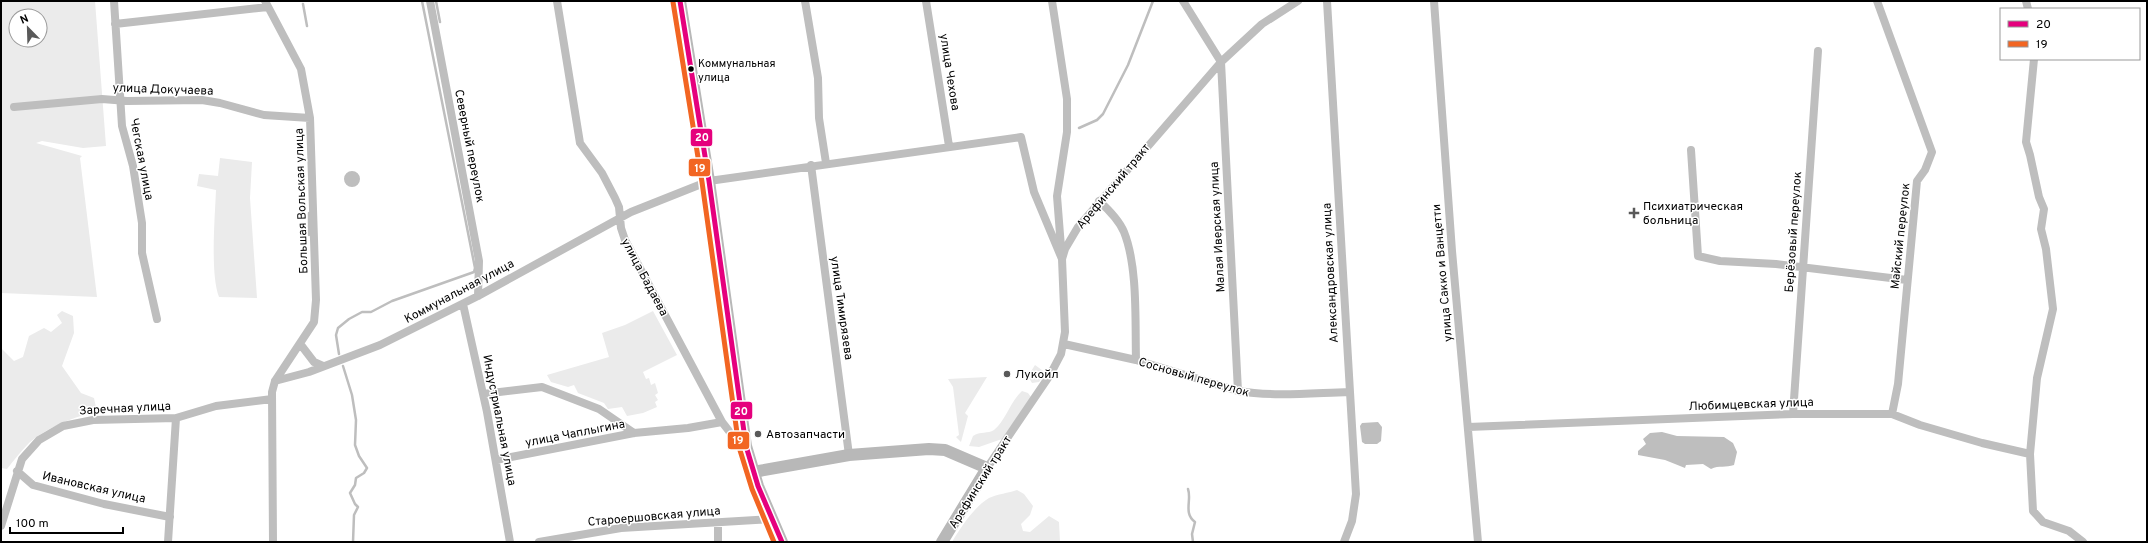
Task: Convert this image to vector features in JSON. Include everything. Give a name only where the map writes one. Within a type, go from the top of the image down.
[{"type":"street","name":"Чегская улица","points":[[114,1],[122,126],[133,166],[142,224],[142,253],[157,319]]},
{"type":"street","name":"Северный переулок","points":[[430,1],[479,261],[478,296]]},
{"type":"street","name":"улица Бадаева","points":[[557,1],[580,143],[602,173],[619,207],[620,228],[625,240],[722,422],[729,431],[746,446]]},
{"type":"street","points":[[680,1],[709,181],[746,446],[753,472],[771,519],[782,542]]},
{"type":"street","points":[[805,1],[818,78],[819,118],[826,163]]},
{"type":"street","name":"улица Чехова","points":[[926,1],[949,146]]},
{"type":"street","points":[[1052,1],[1067,99],[1067,132],[1057,196],[1062,260]]},
{"type":"street","points":[[1183,1],[1221,62]]},
{"type":"street","name":"Арефинский тракт","points":[[942,542],[987,468],[1050,376],[1064,344],[1062,260],[1065,249],[1078,227],[1221,62],[1262,24],[1298,1]]},
{"type":"street","name":"Александровская улица","points":[[1327,1],[1356,494],[1352,521],[1344,542]]},
{"type":"street","name":"улица Сакко и Ванцетти","points":[[1434,1],[1451,248],[1478,542]]},
{"type":"street","name":"Майский переулок","points":[[1877,1],[1932,152],[1925,170],[1916,181],[1898,384],[1892,414]]},
{"type":"street","points":[[115,24],[267,4]]},
{"type":"street","name":"Большая Вольская улица","points":[[267,4],[301,69],[310,118],[316,314],[314,322],[301,345],[276,381],[272,399],[273,542]]},
{"type":"street","name":"Берёзовый переулок","points":[[1793,414],[1818,51]]},
{"type":"street","points":[[2034,60],[2026,142],[2030,154],[2038,197],[2044,209],[2041,229],[2046,248],[2053,309],[2037,378],[2030,454],[2032,511],[2043,522],[2069,531],[2083,542]]},
{"type":"street","name":"Малая Иверская улица","points":[[1221,62],[1238,391]]},
{"type":"street","name":"улица Докучаева","points":[[14,107],[95,100],[211,101],[264,115],[310,118]]},
{"type":"street","name":"Коммунальная улица","points":[[276,381],[309,372],[380,345],[463,304],[620,218],[663,198],[709,181],[811,165],[1021,137],[1034,192],[1062,260]]},
{"type":"street","points":[[1691,150],[1698,256],[1720,261],[1776,264],[1907,280]]},
{"type":"street","name":"улица Тимирязева","points":[[811,165],[849,455]]},
{"type":"street","points":[[1099,201],[1118,222],[1124,233],[1133,267],[1136,360]]},
{"type":"street","name":"Индустриальная улица","points":[[463,304],[483,394],[510,542]]},
{"type":"street","name":"Сосновый переулок","points":[[1064,344],[1136,360],[1252,394],[1349,392]]},
{"type":"street","points":[[301,345],[314,362],[323,366]]},
{"type":"street","name":"улица Чаплыгина","points":[[483,394],[542,387],[593,406],[634,433]]},
{"type":"street","name":"Заречная улица","points":[[1,526],[22,459],[30,448],[51,432],[78,421],[176,418],[216,406],[272,399]]},
{"type":"street","name":"Любимцевская улица","points":[[1468,427],[1793,414],[1892,414],[1968,439],[2030,454]]},
{"type":"street","points":[[168,542],[176,418]]},
{"type":"street","name":"улица Чаплыгина","points":[[496,460],[634,433],[688,428],[722,422]]},
{"type":"street","points":[[753,472],[849,455],[929,449],[953,453],[987,468]]},
{"type":"street","name":"Ивановская улица","points":[[18,471],[33,486],[104,504],[170,517]]},
{"type":"street","name":"Староершовская улица","points":[[539,542],[609,530],[771,519]]},
{"type":"street","points":[[718,523],[718,542]]},
{"type":"shaded area","points":[[1,1],[95,1],[106,146],[83,148],[42,141],[36,143],[82,156],[80,158],[97,297],[1,293]]},
{"type":"shaded area","points":[[220,158],[252,162],[250,198],[257,298],[219,297],[216,287],[214,245],[216,190],[197,186],[199,174],[218,176]]},
{"type":"shaded area","points":[[352,171],[359,176],[360,179],[355,186],[352,187],[345,182],[344,179],[349,172]]},
{"type":"shaded area","points":[[62,311],[73,316],[74,333],[62,366],[81,393],[94,398],[97,412],[71,419],[43,433],[35,438],[20,452],[7,469],[1,468],[1,348],[14,361],[23,357],[29,336],[44,328],[51,332],[62,323],[57,315]]},
{"type":"shaded area","points":[[653,311],[677,355],[643,372],[646,379],[649,378],[651,385],[655,383],[658,393],[655,395],[658,400],[655,402],[657,407],[643,413],[627,416],[622,407],[608,409],[604,403],[578,393],[574,385],[568,387],[551,382],[547,375],[609,357],[602,333],[625,325]]},
{"type":"shaded area","points":[[1035,365],[1046,373],[1039,382],[1032,383],[1028,376]]},
{"type":"shaded area","points":[[987,377],[965,413],[968,416],[961,442],[956,437],[959,435],[953,387],[948,379]]},
{"type":"shaded area","points":[[1022,391],[1028,393],[1031,397],[1002,439],[979,447],[969,446],[973,436],[992,431],[998,426],[1014,400]]},
{"type":"shaded area","points":[[1378,422],[1382,427],[1381,441],[1377,444],[1365,444],[1362,442],[1360,426],[1362,423]]},
{"type":"shaded area","points":[[1662,432],[1677,436],[1724,437],[1733,443],[1737,452],[1734,465],[1711,469],[1703,464],[1686,465],[1685,468],[1665,460],[1638,455],[1638,451],[1646,444],[1643,439],[1650,433]]},
{"type":"shaded area","points":[[1017,490],[1024,494],[1033,506],[1030,515],[1021,524],[1023,531],[1030,532],[1049,516],[1059,522],[1060,542],[952,542],[968,518],[983,502],[989,498]]},
{"type":"waterway","points":[[339,354],[336,335],[338,328],[349,319],[362,312],[371,312],[392,301],[474,272],[475,268],[422,1]]},
{"type":"waterway","points":[[436,1],[440,22]]},
{"type":"waterway","points":[[1079,128],[1097,120],[1103,114],[1128,65],[1153,1]]},
{"type":"waterway","points":[[303,4],[307,26]]},
{"type":"waterway","points":[[309,213],[309,235]]},
{"type":"waterway","points":[[343,366],[352,395],[356,420],[355,445],[359,456],[367,468],[364,473],[356,478],[355,485],[350,493],[358,507],[354,515],[353,542]]},
{"type":"waterway","points":[[1188,489],[1189,515],[1195,522],[1192,534],[1193,542]]},
{"type":"transit line","name":"20","points":[[680,1],[709,181],[746,446],[758,486],[782,542]]},
{"type":"transit line","name":"19","points":[[673,2],[702,182],[739,447],[752,489],[774,542]]},
{"type":"place","name":"Коммунальная улица","points":[[691,69]]},
{"type":"place","name":"Психиатрическая больница","points":[[1634,213]]},
{"type":"place","name":"Лукойл","points":[[1007,374]]},
{"type":"place","name":"Автозапчасти","points":[[758,434]]}]
